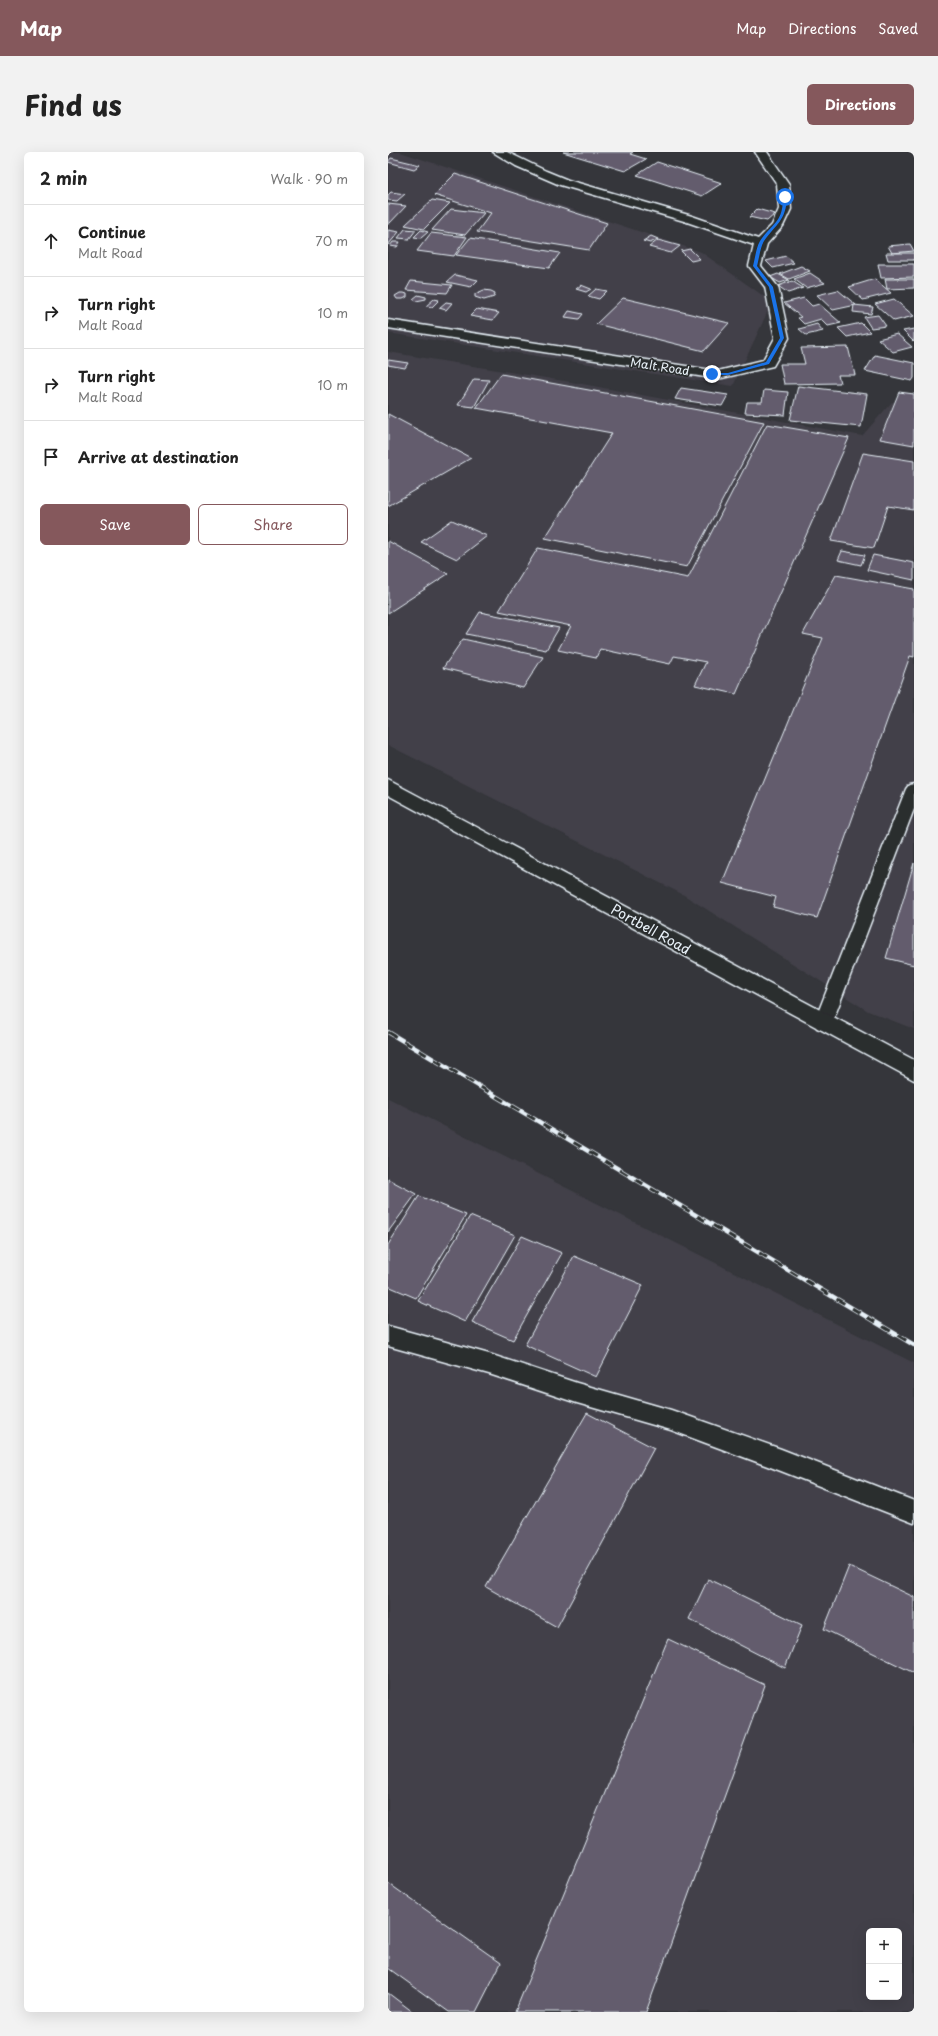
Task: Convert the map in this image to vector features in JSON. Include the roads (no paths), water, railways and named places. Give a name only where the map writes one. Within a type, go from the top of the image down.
[{"type":"street","points":[[499,152],[538,173],[558,181],[680,216],[750,241],[761,243]]},
{"type":"street","name":"Malt Road","points":[[388,324],[712,374],[728,374],[768,363],[782,338],[771,287],[755,266],[761,243],[782,218],[785,209],[785,197],[783,184],[761,152]]},
{"type":"street","name":"Portbell Road","points":[[388,787],[914,1071]]},
{"type":"lane","points":[[823,1023],[914,789]]},
{"type":"lane","points":[[388,1336],[489,1364],[577,1393],[671,1420],[781,1460],[914,1512]]},
{"type":"railway","points":[[388,1032],[914,1345]]}]
